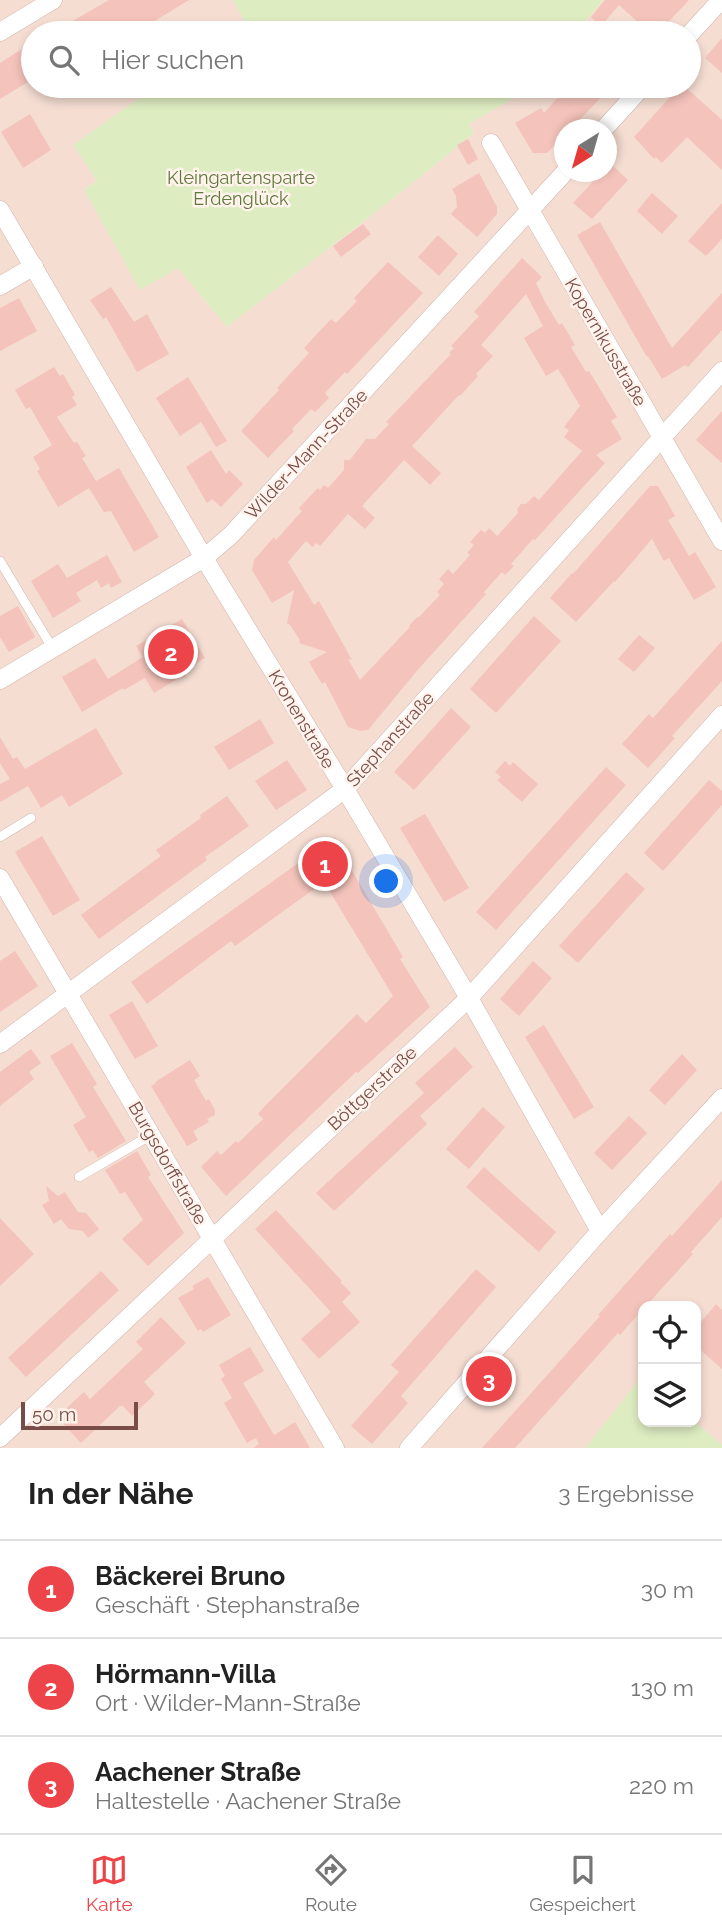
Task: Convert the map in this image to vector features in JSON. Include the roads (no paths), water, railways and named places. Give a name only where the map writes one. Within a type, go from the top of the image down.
[{"type":"street","points":[[0,32],[54,0]]},
{"type":"street","points":[[701,21],[720,0]]},
{"type":"street","points":[[612,119],[628,98]]},
{"type":"street","name":"Kopernikusstraße","points":[[491,143],[722,541]]},
{"type":"street","name":"Wilder-Mann-Straße","points":[[0,680],[204,558],[231,535],[556,182]]},
{"type":"street","name":"Kronenstraße","points":[[0,210],[204,558],[468,998],[600,1231]]},
{"type":"street","points":[[0,286],[34,266]]},
{"type":"street","name":"Stephanstraße","points":[[0,1044],[345,789],[722,371]]},
{"type":"street","name":"Böttgerstraße","points":[[0,1438],[468,998],[722,715]]},
{"type":"street","name":"Burgsdorffstraße","points":[[0,877],[335,1448]]},
{"type":"street","points":[[409,1448],[600,1231],[722,1098]]},
{"type":"lane","points":[[0,561],[53,649]]},
{"type":"lane","points":[[0,836],[31,818]]},
{"type":"lane","points":[[79,1177],[152,1135]]},
{"type":"place","name":"Hörmann-Villa","points":[[171,652]]},
{"type":"place","name":"Bäckerei Bruno","points":[[325,864]]},
{"type":"place","name":"Aachener Straße","points":[[489,1379]]},
{"type":"park label","name":"Kleingartensparte Erdenglück","points":[[241,187]]}]
